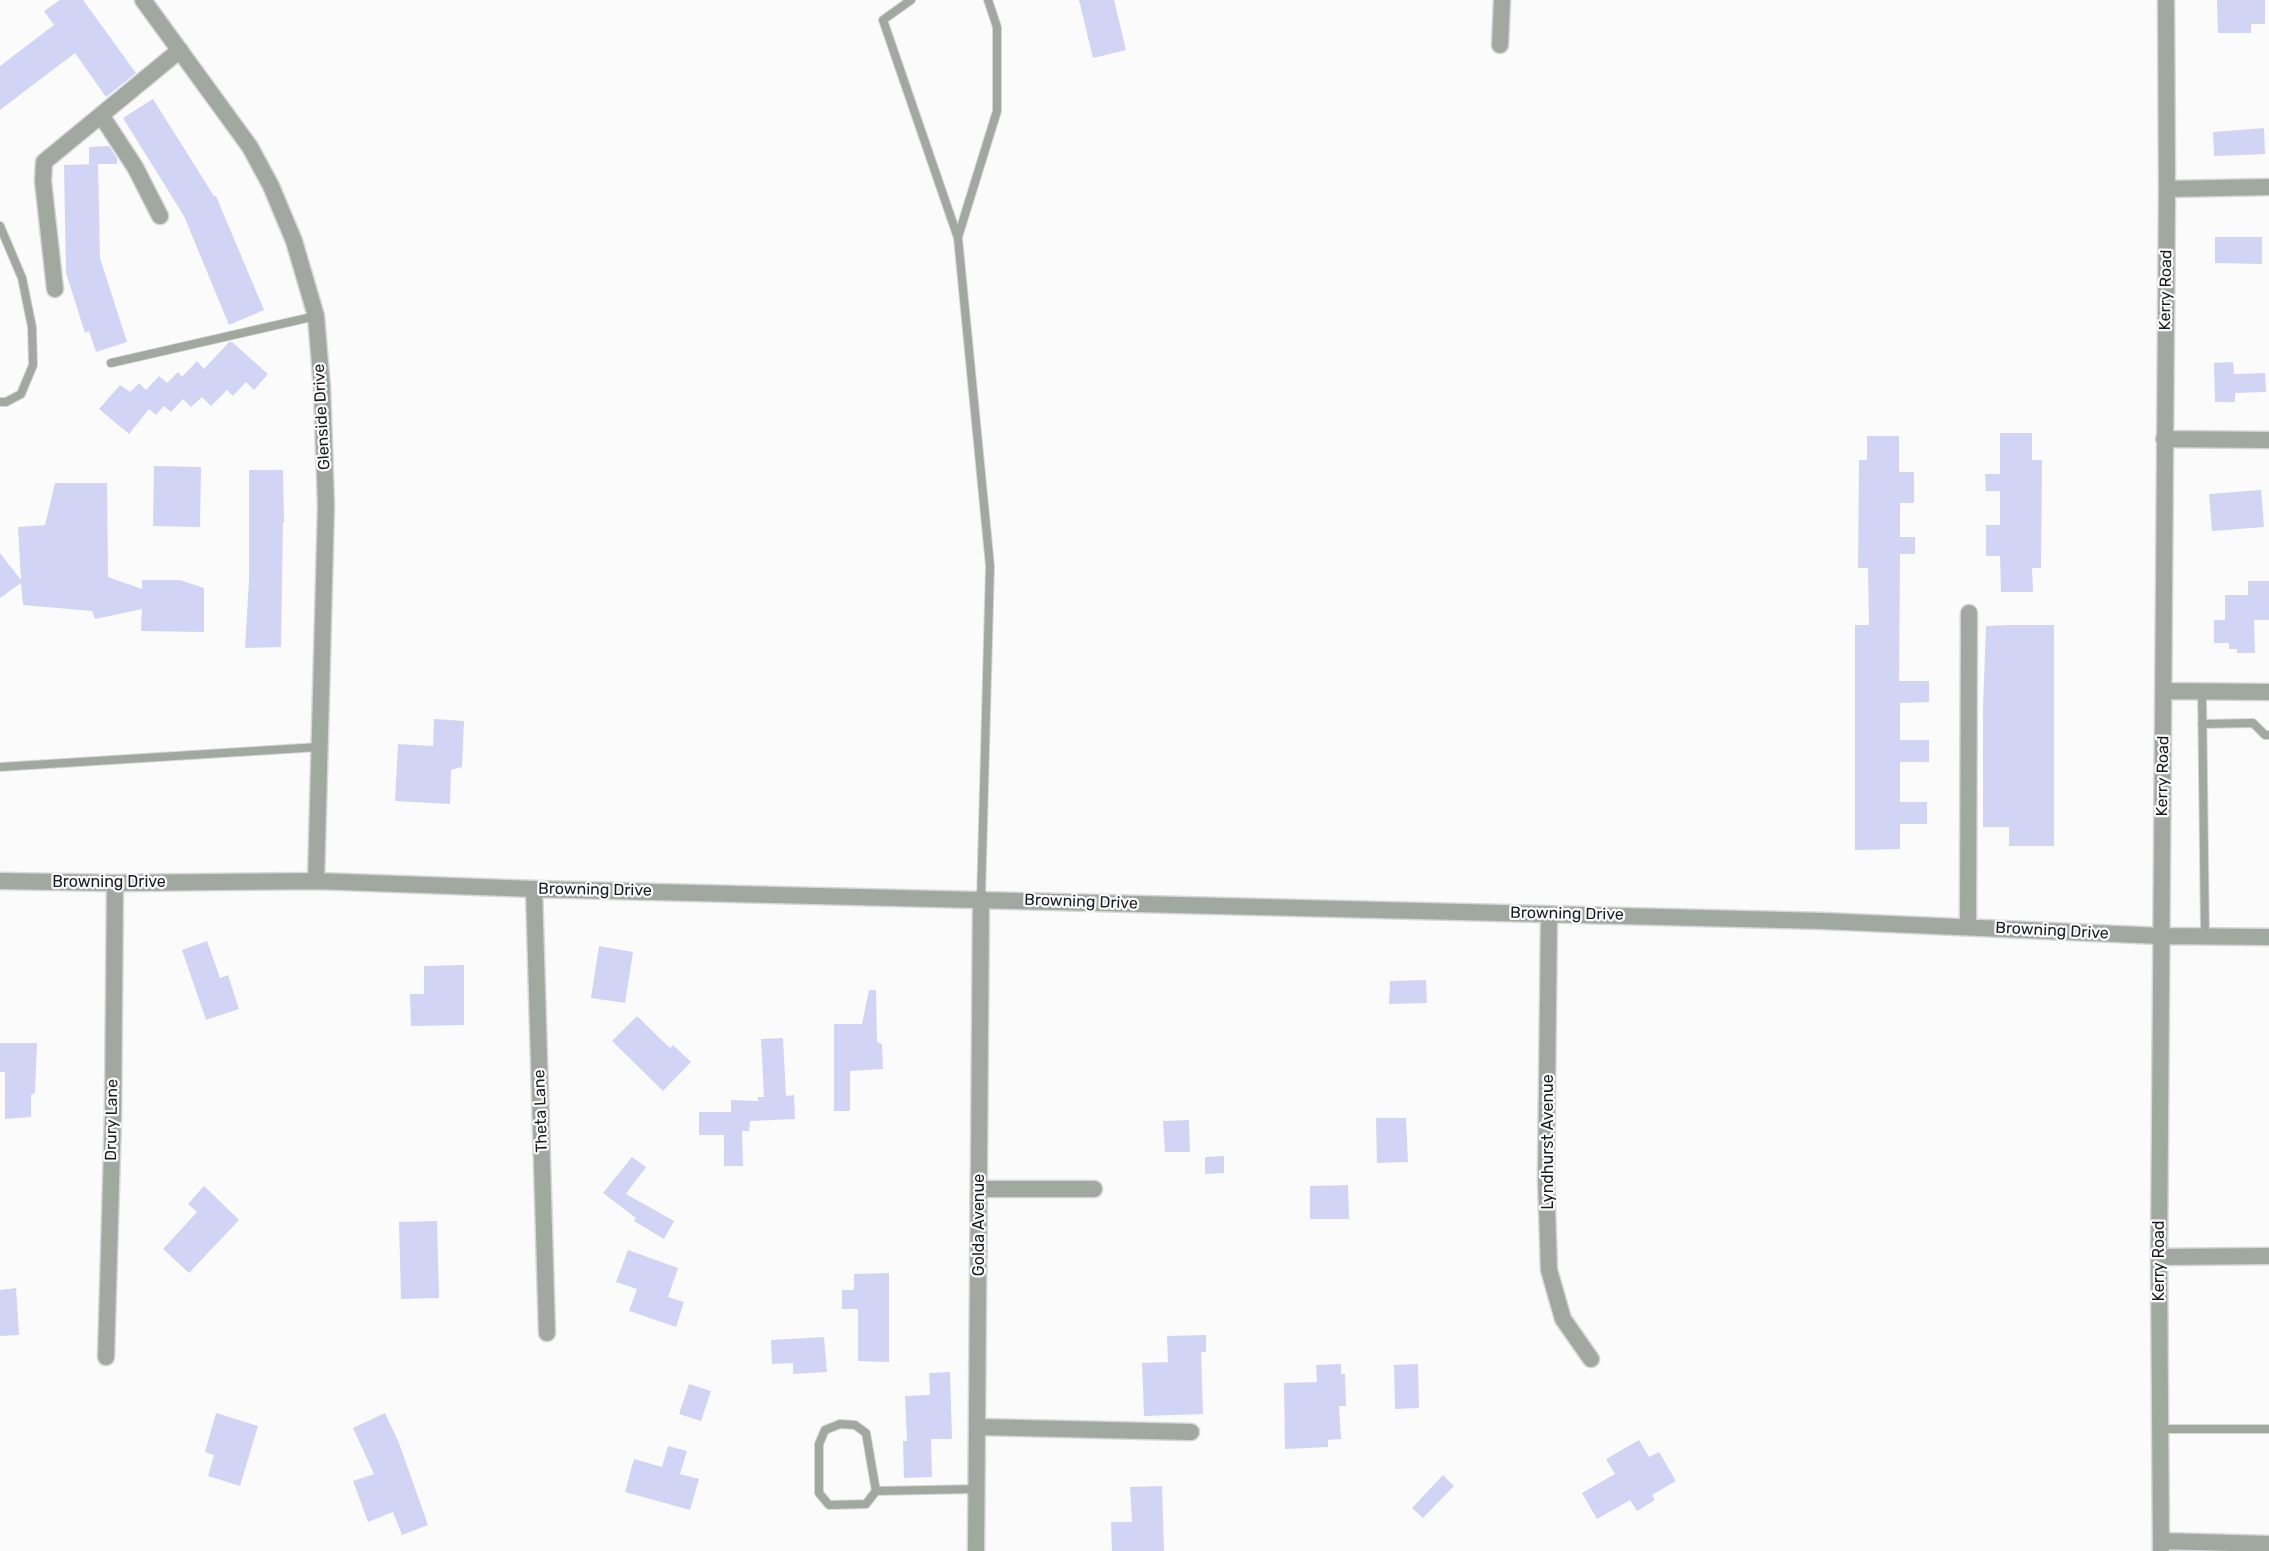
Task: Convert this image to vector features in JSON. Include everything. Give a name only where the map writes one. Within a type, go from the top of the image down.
[{"type":"street","name":"Glenside Drive","points":[[144,0],[245,140],[271,186],[294,241],[316,316],[322,388],[326,506],[316,881]]},
{"type":"street","points":[[1500,45],[1502,0]]},
{"type":"street","name":"Kerry Road","points":[[2161,1546],[2159,1257],[2167,189],[2166,0]]},
{"type":"street","points":[[55,289],[43,181],[44,162],[180,50]]},
{"type":"street","points":[[101,116],[135,166],[160,216]]},
{"type":"street","points":[[2167,189],[2269,187]]},
{"type":"street","points":[[2164,439],[2269,440]]},
{"type":"street","points":[[1968,927],[1969,613]]},
{"type":"street","points":[[2164,692],[2269,692]]},
{"type":"street","name":"Browning Drive","points":[[0,881],[115,883],[316,881],[1799,920],[2161,936],[2269,937]]},
{"type":"street","name":"Drury Lane","points":[[106,1357],[113,1115],[115,883]]},
{"type":"street","name":"Theta Lane","points":[[534,888],[547,1333]]},
{"type":"street","name":"Golda Avenue","points":[[976,1551],[981,898]]},
{"type":"street","name":"Lyndhurst Avenue","points":[[1550,914],[1546,1178],[1549,1270],[1563,1319],[1591,1359]]},
{"type":"street","points":[[979,1189],[1094,1189]]},
{"type":"street","points":[[2159,1257],[2269,1256]]},
{"type":"street","points":[[978,1427],[1191,1432]]},
{"type":"street","points":[[2161,1546],[2269,1545]]},
{"type":"lane","points":[[911,0],[883,20],[958,238],[990,566],[981,898]]},
{"type":"lane","points":[[958,238],[997,111],[997,27],[988,0]]},
{"type":"lane","points":[[0,226],[22,278],[32,327],[33,364],[21,394],[6,402],[0,402]]},
{"type":"lane","points":[[111,363],[316,316]]},
{"type":"lane","points":[[2202,691],[2205,936]]},
{"type":"lane","points":[[2202,724],[2253,723],[2265,735],[2269,735]]},
{"type":"lane","points":[[0,767],[319,747]]},
{"type":"lane","points":[[876,1491],[866,1433],[855,1425],[840,1424],[825,1430],[819,1444],[819,1493],[829,1505],[866,1503],[876,1491],[977,1489]]},
{"type":"lane","points":[[2160,1429],[2269,1429]]},
{"type":"building","points":[[60,0],[83,0],[136,73],[106,97],[75,53],[0,110],[0,66],[54,25],[44,11]]},
{"type":"building","points":[[1079,0],[1114,0],[1126,50],[1093,58]]},
{"type":"building","points":[[2217,0],[2265,0],[2265,24],[2251,24],[2251,33],[2218,33]]},
{"type":"building","points":[[153,99],[216,196],[264,310],[229,325],[184,216],[123,118]]},
{"type":"building","points":[[2264,128],[2265,154],[2214,156],[2213,132]]},
{"type":"building","points":[[109,146],[117,158],[117,164],[89,164],[89,147]]},
{"type":"building","points":[[98,164],[100,258],[127,342],[96,352],[89,331],[85,333],[66,273],[64,165]]},
{"type":"building","points":[[2215,237],[2262,237],[2262,264],[2215,263]]},
{"type":"building","points":[[229,342],[232,342],[268,374],[254,390],[246,382],[233,396],[227,390],[211,406],[202,397],[191,407],[183,399],[171,412],[164,406],[156,415],[149,409],[129,434],[99,409],[120,385],[130,392],[139,383],[146,390],[159,376],[167,383],[178,372],[182,377],[197,361],[204,369]]},
{"type":"building","points":[[2233,362],[2234,374],[2265,373],[2266,392],[2235,393],[2235,402],[2215,402],[2214,363]]},
{"type":"building","points":[[2000,433],[2032,433],[2032,460],[2042,460],[2041,568],[2032,568],[2033,592],[2001,592],[2000,556],[1986,556],[1986,525],[2000,525],[2000,491],[1986,491],[1985,474],[2000,474]]},
{"type":"building","points":[[1867,436],[1899,436],[1899,472],[1914,472],[1914,503],[1900,503],[1900,537],[1915,537],[1915,554],[1900,554],[1899,681],[1929,681],[1929,702],[1900,703],[1900,740],[1929,740],[1929,762],[1900,762],[1900,802],[1927,802],[1927,824],[1900,824],[1900,849],[1855,850],[1855,625],[1869,625],[1868,568],[1858,568],[1859,460],[1867,460]]},
{"type":"building","points":[[154,466],[201,467],[200,527],[153,526]]},
{"type":"building","points":[[249,470],[283,470],[281,647],[245,648],[249,581]]},
{"type":"building","points":[[55,483],[107,483],[108,577],[142,589],[142,580],[180,580],[204,588],[204,632],[141,631],[142,609],[95,619],[92,611],[23,605],[21,583],[0,598],[0,553],[21,580],[18,527],[45,525]]},
{"type":"building","points":[[2261,490],[2264,527],[2212,531],[2209,494]]},
{"type":"building","points":[[2248,581],[2269,581],[2269,620],[2254,620],[2255,653],[2237,653],[2237,649],[2229,649],[2229,643],[2214,643],[2214,620],[2225,620],[2225,595],[2248,595]]},
{"type":"building","points":[[2054,625],[2054,846],[2009,846],[2009,827],[1983,827],[1986,626]]},
{"type":"building","points":[[434,719],[464,721],[462,767],[451,770],[450,804],[395,801],[398,744],[433,746]]},
{"type":"building","points":[[207,941],[220,978],[228,975],[239,1009],[206,1020],[182,950]]},
{"type":"building","points":[[599,946],[633,952],[625,1003],[591,998]]},
{"type":"building","points":[[464,965],[464,1025],[411,1026],[410,994],[424,994],[424,966]]},
{"type":"building","points":[[1426,980],[1427,1003],[1389,1004],[1390,981]]},
{"type":"building","points":[[869,990],[876,990],[877,1042],[882,1044],[883,1069],[850,1071],[850,1111],[834,1111],[834,1024],[862,1024]]},
{"type":"building","points":[[637,1016],[670,1048],[673,1045],[691,1062],[663,1091],[612,1041]]},
{"type":"building","points":[[783,1038],[786,1096],[794,1095],[795,1119],[750,1121],[749,1131],[742,1131],[743,1166],[724,1166],[724,1135],[699,1135],[699,1112],[731,1112],[731,1100],[758,1101],[758,1097],[764,1097],[761,1039]]},
{"type":"building","points":[[0,1043],[37,1043],[35,1093],[31,1095],[31,1117],[5,1119],[5,1072],[0,1072]]},
{"type":"building","points":[[1376,1118],[1406,1118],[1408,1162],[1377,1163]]},
{"type":"building","points":[[1189,1120],[1190,1152],[1165,1152],[1163,1121]]},
{"type":"building","points":[[1224,1156],[1224,1173],[1205,1174],[1205,1157]]},
{"type":"building","points":[[632,1157],[646,1167],[626,1194],[674,1221],[664,1239],[634,1221],[636,1218],[603,1193]]},
{"type":"building","points":[[1348,1185],[1349,1219],[1310,1219],[1310,1186]]},
{"type":"building","points":[[204,1186],[239,1220],[189,1273],[163,1249],[197,1212],[188,1204]]},
{"type":"building","points":[[437,1221],[439,1298],[401,1299],[399,1222]]},
{"type":"building","points":[[628,1250],[678,1268],[668,1297],[684,1302],[676,1327],[629,1311],[637,1289],[616,1282]]},
{"type":"building","points":[[889,1273],[889,1362],[858,1361],[858,1309],[842,1309],[842,1290],[854,1290],[854,1274]]},
{"type":"building","points":[[16,1288],[19,1335],[0,1336],[0,1290]]},
{"type":"building","points":[[1206,1335],[1206,1352],[1201,1352],[1203,1414],[1144,1416],[1142,1363],[1168,1362],[1167,1336]]},
{"type":"building","points":[[824,1337],[827,1372],[793,1374],[793,1363],[772,1364],[771,1340]]},
{"type":"building","points":[[1341,1364],[1341,1374],[1345,1374],[1346,1406],[1339,1406],[1341,1439],[1328,1440],[1328,1447],[1285,1449],[1284,1383],[1317,1382],[1316,1365]]},
{"type":"building","points":[[1418,1364],[1419,1408],[1395,1409],[1394,1365]]},
{"type":"building","points":[[950,1372],[952,1439],[931,1439],[932,1477],[904,1478],[903,1441],[907,1441],[905,1396],[930,1395],[929,1373]]},
{"type":"building","points":[[689,1384],[711,1391],[701,1421],[679,1414]]},
{"type":"building","points":[[216,1413],[258,1426],[240,1486],[208,1476],[214,1455],[205,1452]]},
{"type":"building","points":[[385,1413],[399,1443],[428,1525],[402,1535],[393,1512],[368,1522],[353,1481],[374,1474],[353,1428]]},
{"type":"building","points":[[1639,1440],[1649,1457],[1659,1452],[1676,1481],[1652,1495],[1655,1500],[1637,1511],[1630,1500],[1597,1519],[1582,1493],[1615,1474],[1606,1459]]},
{"type":"building","points":[[668,1446],[687,1451],[680,1474],[699,1479],[690,1510],[625,1492],[634,1459],[662,1467]]},
{"type":"building","points":[[1443,1475],[1454,1486],[1423,1518],[1412,1508]]},
{"type":"building","points":[[1162,1486],[1164,1551],[1112,1551],[1111,1522],[1132,1522],[1130,1487]]}]
